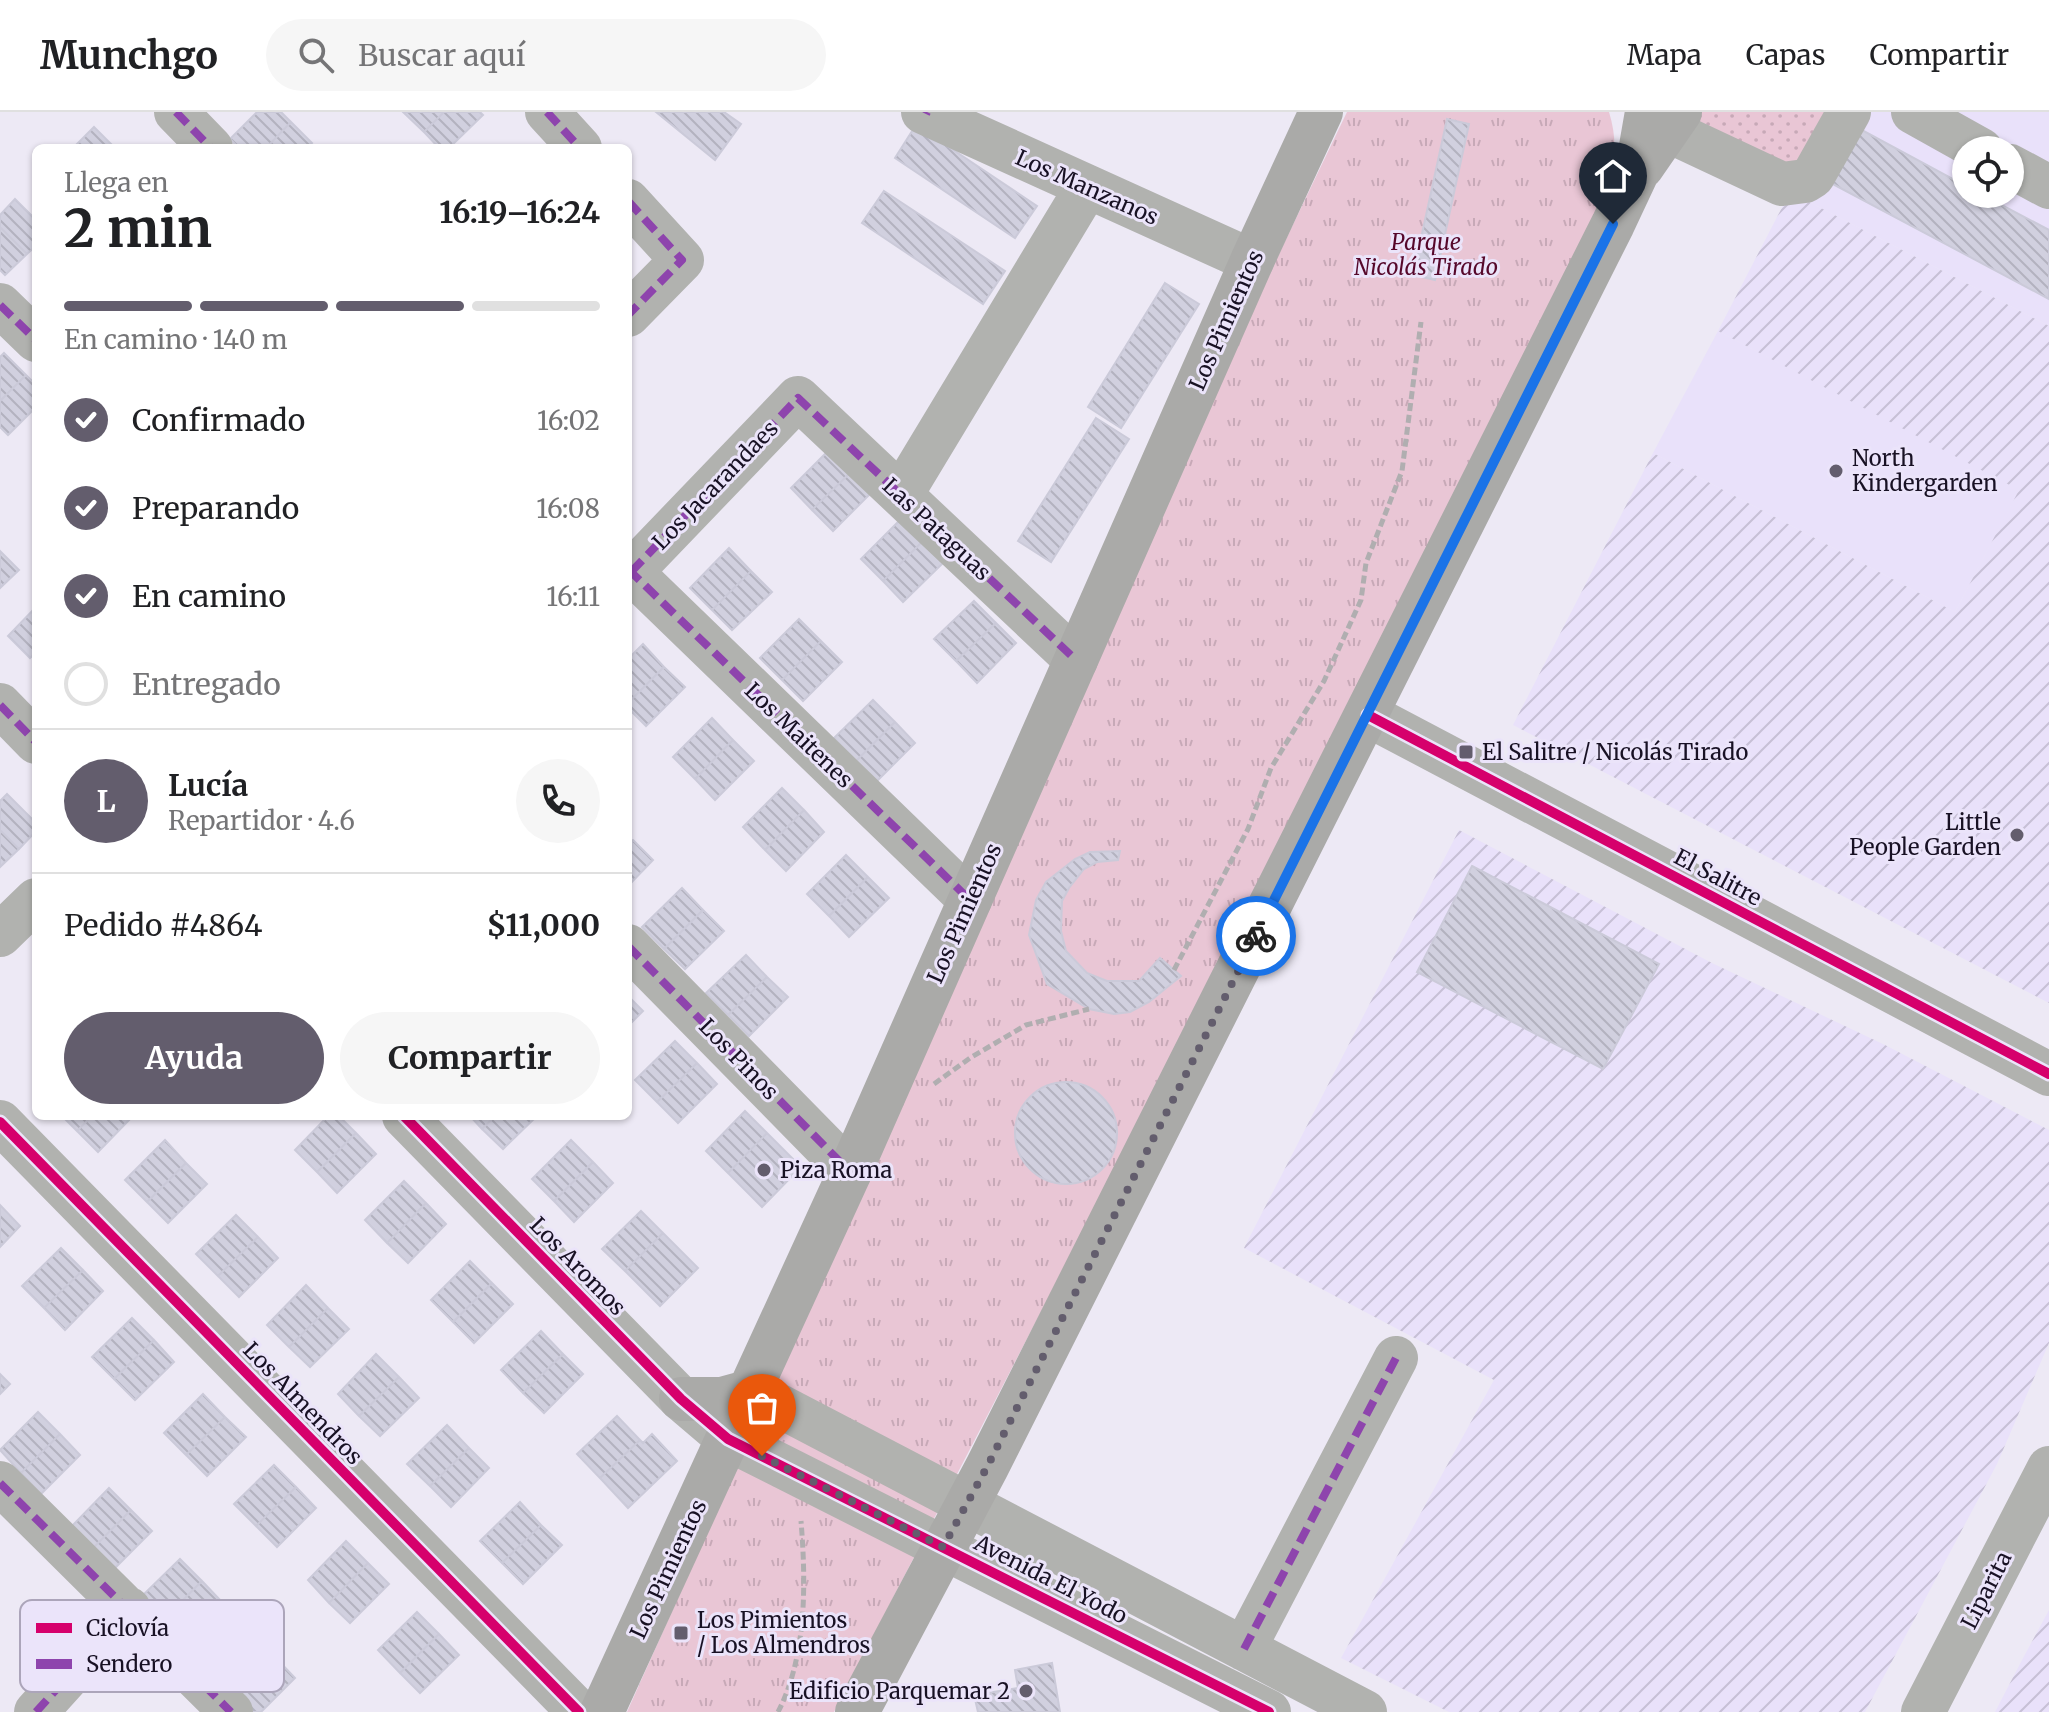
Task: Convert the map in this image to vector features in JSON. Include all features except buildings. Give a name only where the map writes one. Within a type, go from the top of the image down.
[{"type":"main road","name":"Los Pimientos","points":[[602,1712],[850,1172],[1252,261],[1321,112]]},
{"type":"main road","points":[[1629,112],[1636,175]]},
{"type":"main road","points":[[857,1712],[967,1505],[1368,715],[1666,118]]},
{"type":"main road","points":[[681,1399],[722,1399],[751,1391]]},
{"type":"street","points":[[176,112],[207,144]]},
{"type":"street","points":[[547,112],[576,144]]},
{"type":"street","points":[[1666,118],[1782,184],[1805,181],[1813,176],[1849,112]]},
{"type":"street","points":[[1913,112],[1956,136]]},
{"type":"street","name":"Los Manzanos","points":[[925,113],[1252,261]]},
{"type":"street","points":[[2024,174],[2049,187]]},
{"type":"street","points":[[901,495],[1087,187]]},
{"type":"street","points":[[632,205],[682,260],[632,311]]},
{"type":"street","points":[[0,305],[32,336]]},
{"type":"street","name":"Las Pataguas","points":[[798,398],[1076,660]]},
{"type":"street","name":"Los Jacarandaes","points":[[632,568],[798,398]]},
{"type":"street","name":"Los Maitenes","points":[[632,574],[970,900]]},
{"type":"street","points":[[0,705],[32,738]]},
{"type":"street","name":"El Salitre","points":[[1368,715],[2049,1074]]},
{"type":"street","points":[[0,935],[32,904]]},
{"type":"street","name":"Los Pinos","points":[[632,950],[850,1172]]},
{"type":"street","name":"Los Aromos","points":[[408,1120],[681,1399],[728,1439]]},
{"type":"street","name":"Los Almendros","points":[[0,1122],[579,1712]]},
{"type":"street","points":[[1244,1649],[1396,1358]]},
{"type":"street","name":"Avenida El Yodo","points":[[751,1391],[1365,1712]]},
{"type":"street","name":"Avenida El Yodo","points":[[728,1439],[1268,1712]]},
{"type":"street","name":"Liparita","points":[[1923,1712],[2049,1468]]},
{"type":"street","points":[[0,1483],[120,1600]]},
{"type":"street","points":[[36,1712],[54,1692]]},
{"type":"street","points":[[211,1692],[231,1712]]},
{"type":"path","points":[[1174,970],[1248,829],[1271,768],[1324,681],[1361,600],[1366,563],[1402,471],[1421,322]]},
{"type":"path","points":[[923,1093],[970,1058],[1026,1025],[1089,1009]]},
{"type":"path","points":[[778,1712],[787,1694],[799,1645],[804,1561],[797,1472]]},
{"type":"shaded area","points":[[1831,112],[2049,112],[2049,326],[1790,192]]},
{"type":"shaded area","points":[[1790,192],[2049,326],[2049,1003],[1513,725],[1653,453],[1955,612],[2019,490],[1718,331]]},
{"type":"shaded area","name":"North Kindergarden","points":[[1718,331],[2020,489],[1955,612],[1653,453]]},
{"type":"shaded area","points":[[1459,830],[1712,963],[1885,1045],[2049,1130],[2049,1343],[1997,1464],[1865,1712],[1449,1712],[1341,1658],[1494,1380],[1244,1248]]},
{"type":"shaded area","points":[[2049,1610],[2049,1712],[1995,1712],[2022,1660]]},
{"type":"green space","name":"Parque Nicolás Tirado","points":[[1347,112],[1609,112],[1614,142],[1606,192],[1106,1186],[834,1712],[627,1712],[1276,260]]},
{"type":"green space","points":[[1702,112],[1828,112],[1799,169],[1694,124]]},
{"type":"marked path","points":[[176,112],[207,144]]},
{"type":"marked path","points":[[547,112],[576,144]]},
{"type":"marked path","points":[[632,205],[682,260],[632,311]]},
{"type":"marked path","points":[[0,305],[32,336]]},
{"type":"marked path","points":[[632,571],[798,398],[1076,660]]},
{"type":"marked path","points":[[632,573],[970,900]]},
{"type":"marked path","points":[[0,705],[32,738]]},
{"type":"marked path","points":[[632,950],[850,1172]]},
{"type":"marked path","points":[[1244,1649],[1396,1358]]},
{"type":"marked path","points":[[0,1483],[118,1600]]},
{"type":"marked path","points":[[36,1712],[54,1692]]},
{"type":"marked path","points":[[211,1692],[231,1712]]},
{"type":"cycle path","points":[[1368,715],[2049,1074]]},
{"type":"cycle path","points":[[408,1120],[681,1399],[728,1439],[1269,1712]]},
{"type":"cycle path","points":[[0,1122],[579,1712]]},
{"type":"way so far","points":[[762,1456],[943,1547],[987,1467],[1256,936]]},
{"type":"place","name":"North Kindergarden","points":[[1836,471]]},
{"type":"place","name":"El Salitre / Nicolás Tirado","points":[[1466,752]]},
{"type":"place","name":"Little People Garden","points":[[2017,835]]},
{"type":"place","name":"Piza Roma","points":[[764,1170]]},
{"type":"place","name":"Los Pimientos / Los Almendros","points":[[681,1633]]},
{"type":"place","name":"Edificio Parquemar 2","points":[[1026,1691]]},
{"type":"route","points":[[1256,936],[1613,224]]}]
